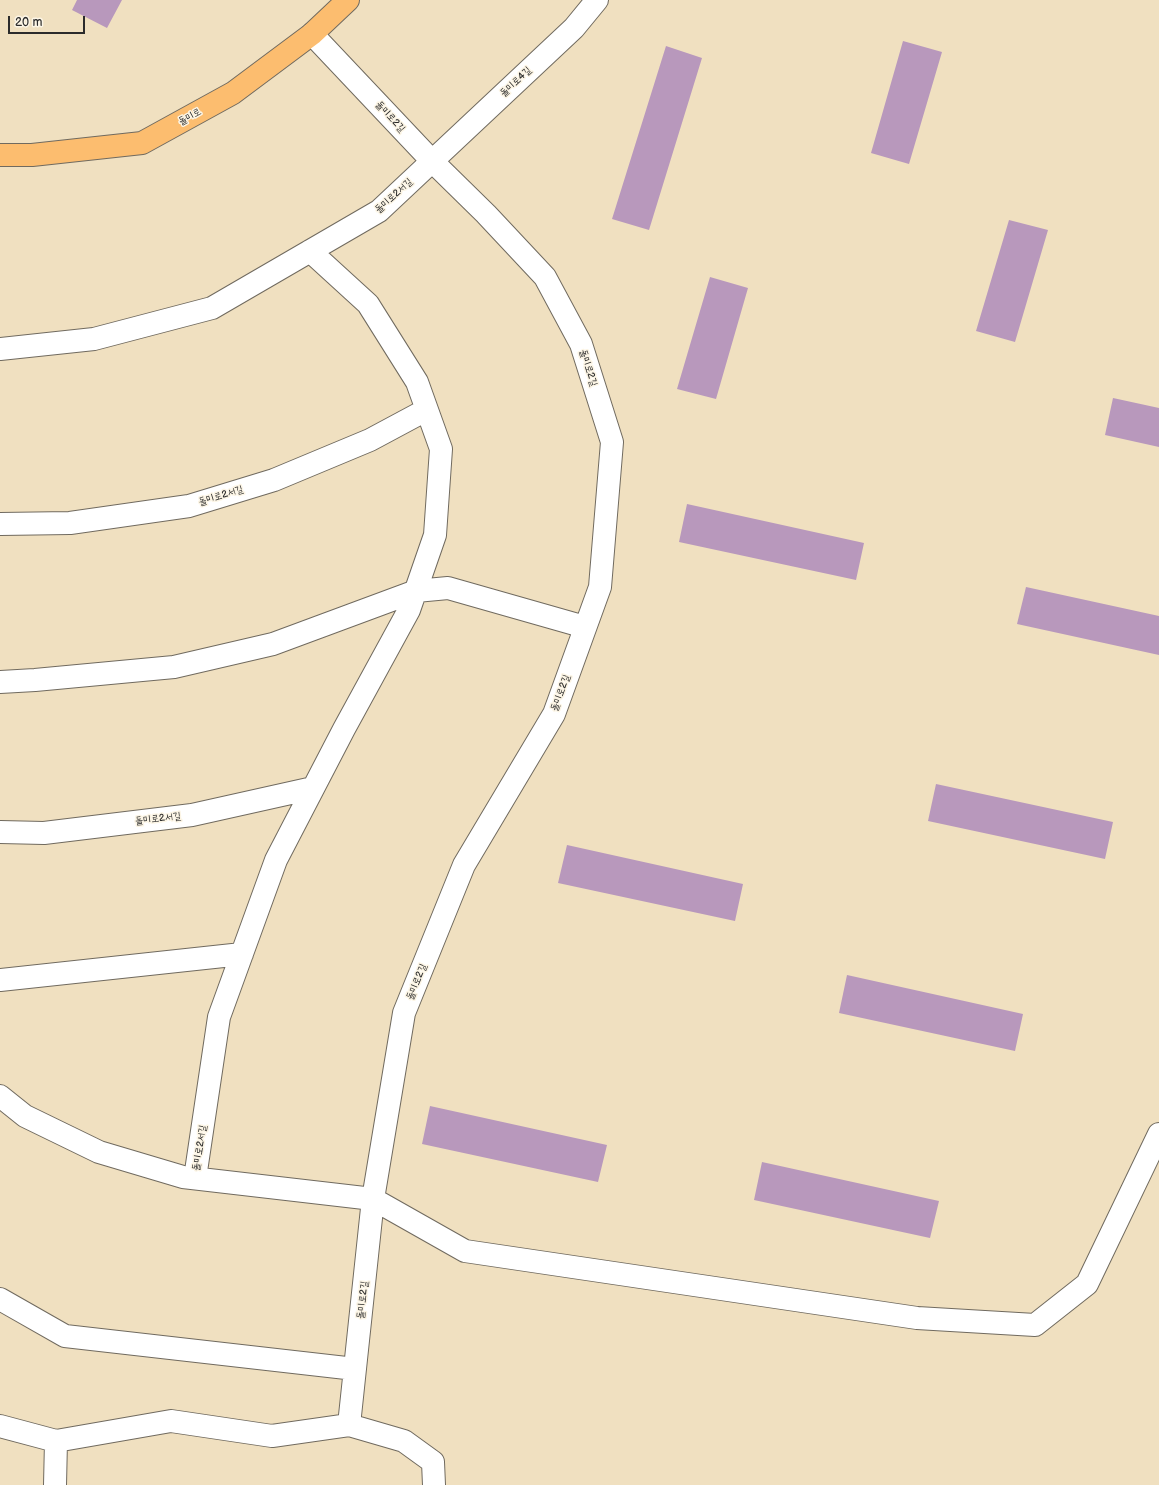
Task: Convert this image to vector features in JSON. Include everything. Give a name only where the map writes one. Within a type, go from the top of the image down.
[{"type":"main road","name":"돌미로","points":[[0,155],[32,155],[142,143],[233,93],[312,34],[348,0]]},
{"type":"street","name":"돌미로4길","points":[[432,161],[574,28],[597,0]]},
{"type":"street","name":"돌미로2길","points":[[312,34],[432,161],[486,214],[545,277],[581,344],[612,442],[600,587],[554,714],[464,865],[404,1013],[373,1199],[349,1425]]},
{"type":"street","name":"돌미로2서길","points":[[0,349],[94,339],[212,308],[379,211],[432,161]]},
{"type":"street","name":"돌미로2서길","points":[[195,1178],[219,1017],[276,860],[409,610],[435,535],[441,449],[417,382],[368,304],[310,251]]},
{"type":"street","name":"돌미로2서길","points":[[0,524],[70,524],[189,506],[274,480],[370,440],[426,410]]},
{"type":"street","points":[[0,682],[174,667],[273,644],[416,591],[448,588],[585,627]]},
{"type":"street","name":"돌미로2서길","points":[[0,832],[44,833],[192,815],[313,788]]},
{"type":"street","points":[[0,980],[242,954]]},
{"type":"street","name":"돌미로2서길","points":[[0,1096],[25,1116],[100,1152],[183,1177],[373,1199]]},
{"type":"street","points":[[373,1199],[465,1251],[917,1318],[1035,1325],[1087,1284],[1159,1134]]},
{"type":"street","points":[[0,1299],[65,1336],[355,1369]]},
{"type":"street","points":[[0,1426],[56,1441],[171,1421],[272,1436],[349,1425],[404,1441],[433,1462],[434,1485]]},
{"type":"street","points":[[55,1485],[56,1441]]},
{"type":"building","points":[[77,0],[122,0],[107,28],[72,10]]},
{"type":"building","points":[[903,41],[942,52],[909,164],[871,153]]},
{"type":"building","points":[[666,46],[702,58],[649,230],[612,219]]},
{"type":"building","points":[[1009,220],[1048,230],[1015,342],[976,331]]},
{"type":"building","points":[[710,277],[748,288],[716,399],[677,389]]},
{"type":"building","points":[[1113,398],[1159,408],[1159,447],[1105,435]]},
{"type":"building","points":[[687,504],[864,543],[856,580],[679,542]]},
{"type":"building","points":[[1026,587],[1159,616],[1159,655],[1017,624]]},
{"type":"building","points":[[936,784],[1113,822],[1105,859],[928,821]]},
{"type":"building","points":[[567,845],[743,884],[735,921],[558,883]]},
{"type":"building","points":[[847,975],[1023,1014],[1015,1051],[839,1013]]},
{"type":"building","points":[[430,1106],[607,1145],[598,1182],[422,1144]]},
{"type":"building","points":[[762,1162],[939,1201],[930,1238],[754,1200]]}]
